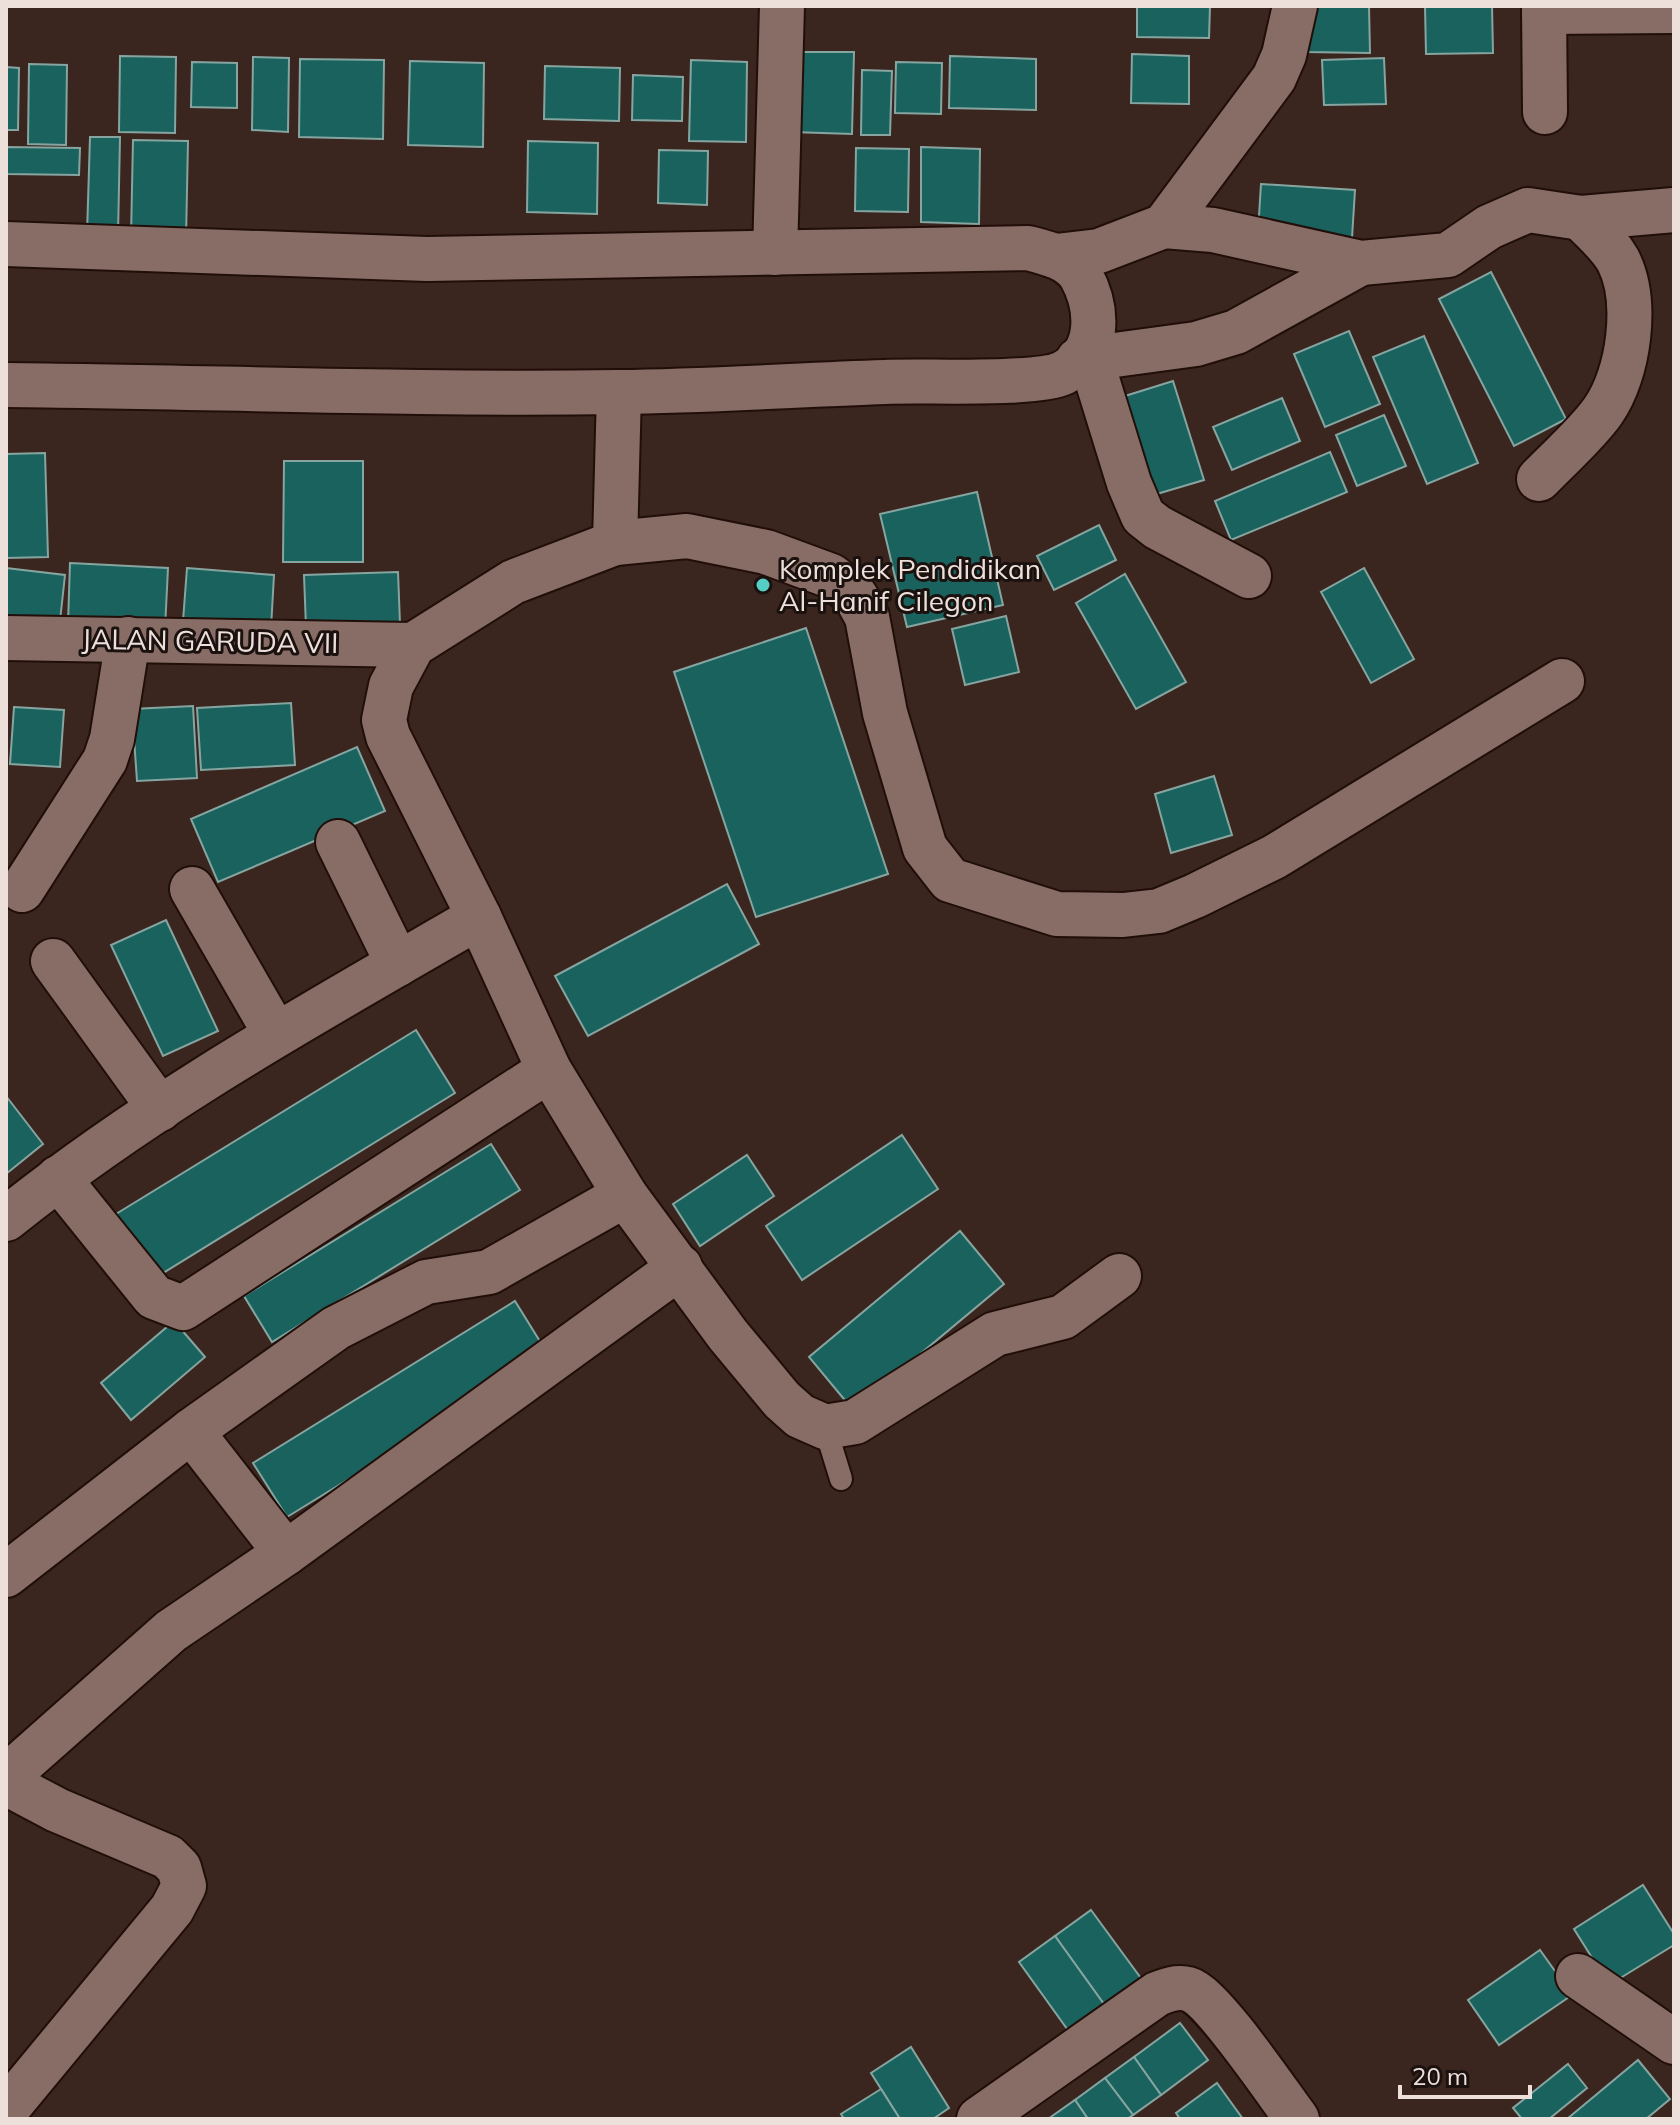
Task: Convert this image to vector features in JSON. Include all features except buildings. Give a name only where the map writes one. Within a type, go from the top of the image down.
[{"type":"street","points":[[775,253],[782,6]]},
{"type":"street","points":[[1164,226],[1274,78],[1288,41],[1295,6]]},
{"type":"street","points":[[1545,112],[1544,9],[1674,11]]},
{"type":"street","points":[[1056,256],[1099,251],[1164,226],[1213,230],[1361,263],[1448,255],[1489,227],[1528,210],[1581,218],[1674,210]]},
{"type":"street","points":[[1539,479],[1601,414],[1615,388],[1623,354],[1627,328],[1626,280],[1612,249],[1581,218]]},
{"type":"street","points":[[6,244],[427,259],[1028,248],[1056,256],[1077,271],[1091,294],[1096,323],[1085,360],[1143,516],[1157,527],[1249,576]]},
{"type":"street","points":[[6,385],[619,392],[955,379],[1040,379],[1064,373],[1085,360],[1196,344],[1236,332],[1361,263]]},
{"type":"street","points":[[615,543],[619,392]]},
{"type":"street","points":[[1119,1276],[1063,1317],[995,1334],[855,1422],[825,1427],[800,1416],[782,1400],[728,1335],[625,1195],[549,1070],[479,917],[386,728],[391,686],[413,645],[513,582],[615,543],[687,536],[766,552],[831,576],[856,597],[867,617],[885,713],[925,848],[950,880],[1057,914],[1123,915],[1159,911],[1195,896],[1274,857],[1562,681]]},
{"type":"street","name":"JALAN GARUDA VII","points":[[6,638],[413,645]]},
{"type":"street","points":[[22,890],[105,760],[117,714],[128,639]]},
{"type":"street","points":[[338,842],[398,964]]},
{"type":"street","points":[[192,889],[275,1033]]},
{"type":"street","points":[[6,1219],[58,1178],[275,1033],[479,917]]},
{"type":"street","points":[[53,961],[160,1109]]},
{"type":"street","points":[[58,1178],[154,1297],[183,1308],[549,1070]]},
{"type":"street","points":[[6,1575],[191,1431],[336,1328],[426,1282],[489,1272],[625,1195]]},
{"type":"street","points":[[6,1777],[171,1631],[286,1553],[680,1267]]},
{"type":"street","points":[[191,1431],[286,1553]]},
{"type":"street","points":[[6,1783],[57,1810],[168,1857],[179,1868],[184,1886],[172,1909],[6,2110]]},
{"type":"street","points":[[1578,1976],[1674,2042]]},
{"type":"street","points":[[979,2119],[1157,1994],[1172,1988],[1187,1988],[1211,2006],[1297,2119]]},
{"type":"lane","points":[[825,1427],[841,1479]]},
{"type":"place","name":"Komplek Pendidikan Al-Hanif Cilegon","points":[[763,585]]}]
